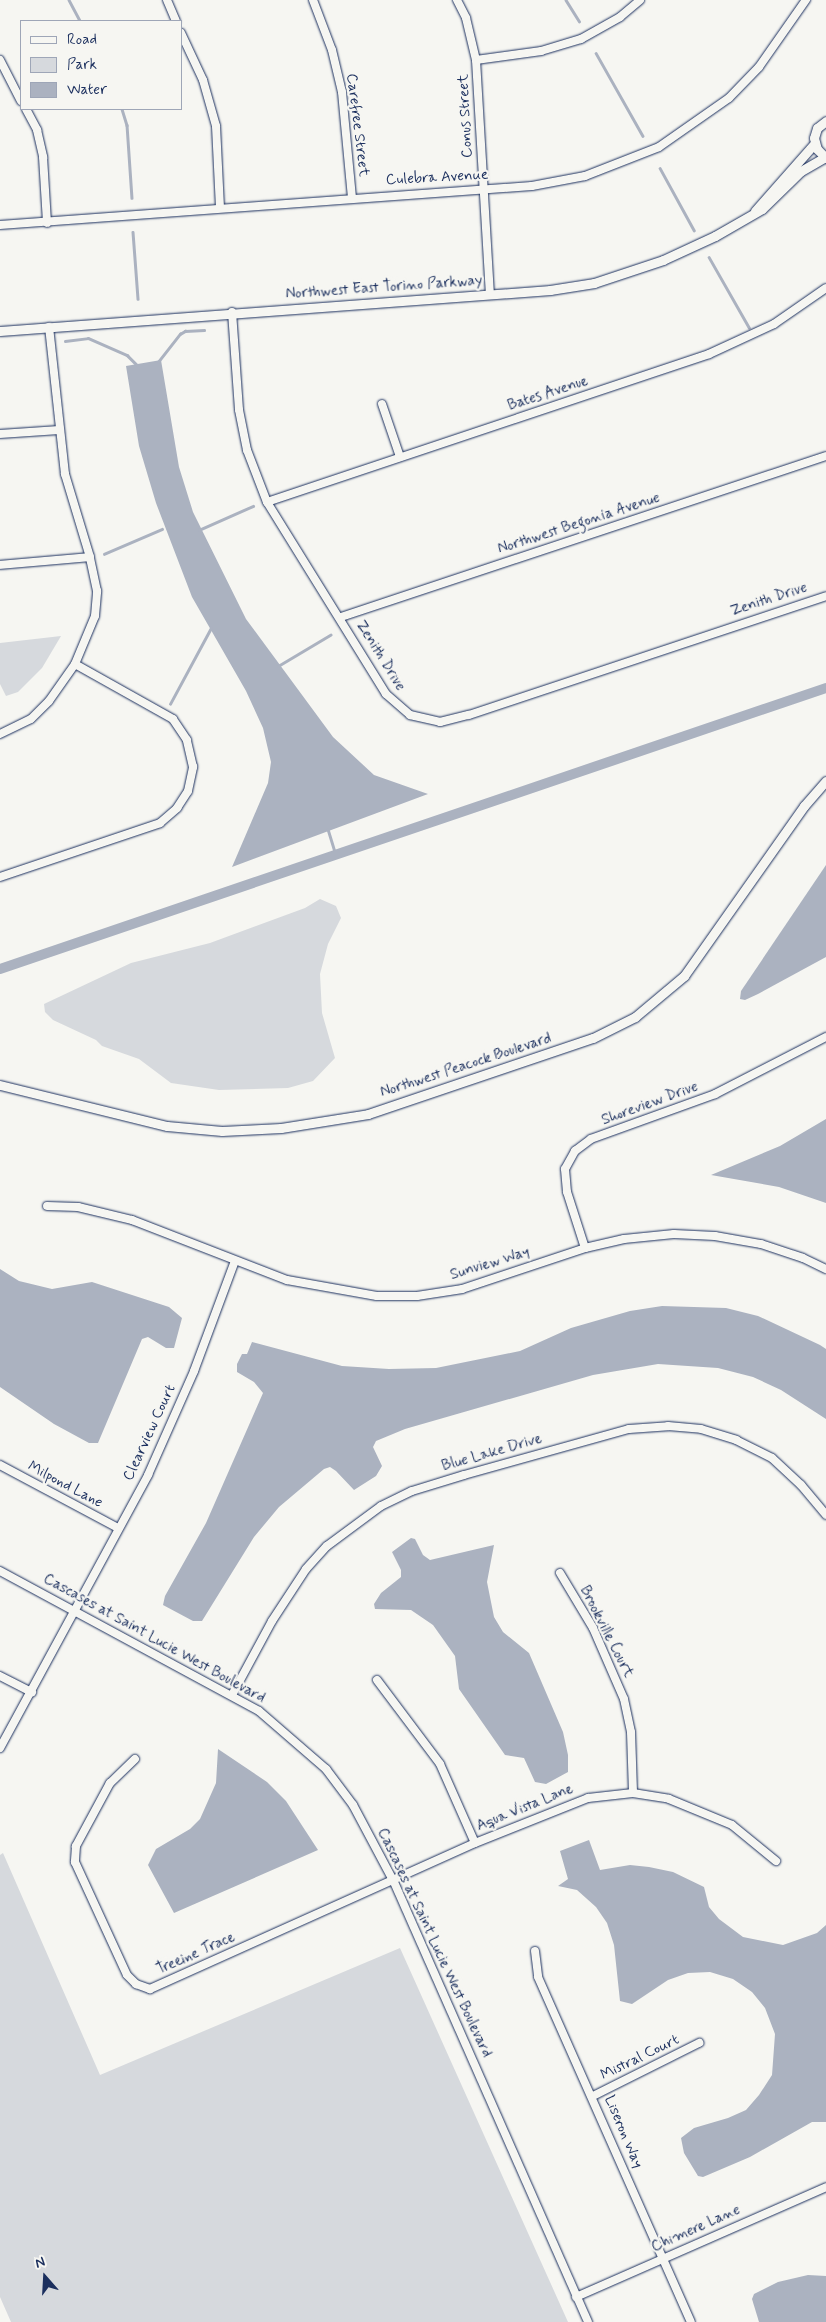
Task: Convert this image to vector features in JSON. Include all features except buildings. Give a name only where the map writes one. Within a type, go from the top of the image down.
[{"type":"street","points":[[166,0],[176,20]]},
{"type":"street","name":"Carefree Street","points":[[313,0],[332,50],[342,92],[352,197]]},
{"type":"street","name":"Conus Street","points":[[457,0],[466,18],[476,60],[490,294]]},
{"type":"street","points":[[476,60],[540,51],[580,39],[620,17],[640,0]]},
{"type":"street","name":"Culebra Avenue","points":[[0,225],[47,223],[352,197],[532,186],[585,176],[630,161],[679,136],[746,82],[784,35],[806,0]]},
{"type":"street","points":[[182,34],[203,80],[216,126],[220,207]]},
{"type":"street","points":[[0,60],[20,99]]},
{"type":"street","points":[[27,110],[37,130],[43,157],[47,223]]},
{"type":"street","name":"Northwest East Torino Parkway","points":[[755,211],[814,144],[817,128],[826,121]]},
{"type":"street","points":[[814,144],[826,158]]},
{"type":"street","name":"Northwest East Torino Parkway","points":[[0,331],[232,312],[550,290],[622,275],[680,253],[755,211],[776,198],[808,166],[826,158]]},
{"type":"street","name":"Bates Avenue","points":[[267,502],[709,354],[774,324],[826,288]]},
{"type":"street","name":"Zenith Drive","points":[[232,312],[239,410],[247,450],[267,502],[290,542],[341,617],[394,704],[410,715],[440,722],[469,715],[826,596]]},
{"type":"street","points":[[0,734],[31,719],[75,664],[95,616],[97,590],[90,557],[65,474],[49,327]]},
{"type":"street","points":[[382,404],[400,457]]},
{"type":"street","points":[[0,434],[59,430]]},
{"type":"street","name":"Northwest Begonia Avenue","points":[[341,617],[826,456]]},
{"type":"street","points":[[0,565],[90,557]]},
{"type":"street","points":[[0,877],[160,823],[177,808],[188,791],[193,767],[187,740],[174,719],[75,664]]},
{"type":"street","name":"Northwest Peacock Boulevard","points":[[0,1085],[166,1126],[222,1130],[281,1128],[368,1114],[593,1038],[635,1017],[684,976],[804,806],[826,781]]},
{"type":"street","name":"Shoreview Drive","points":[[585,1248],[567,1192],[565,1169],[575,1151],[591,1139],[716,1094],[826,1037]]},
{"type":"street","name":"Sunview Way","points":[[47,1206],[78,1207],[132,1220],[287,1280],[333,1290],[377,1296],[417,1296],[462,1289],[585,1248],[624,1239],[674,1234],[715,1236],[761,1244],[803,1258],[826,1269]]},
{"type":"street","name":"Clearview Court","points":[[0,1748],[148,1475],[194,1371],[235,1261]]},
{"type":"street","name":"Blue Lake Drive","points":[[232,1695],[272,1621],[306,1569],[327,1546],[381,1506],[412,1490],[438,1482],[629,1429],[668,1426],[701,1429],[736,1440],[772,1458],[801,1485],[826,1515]]},
{"type":"street","name":"Milpond Lane","points":[[0,1465],[118,1528]]},
{"type":"street","name":"Cascases at Saint Lucie West Boulevard","points":[[0,1571],[232,1695],[295,1739],[326,1769],[353,1805],[394,1882],[588,2322]]},
{"type":"street","name":"Brookville Court","points":[[560,1573],[592,1628],[624,1699],[631,1732],[633,1794]]},
{"type":"street","points":[[0,1676],[32,1692]]},
{"type":"street","points":[[376,1680],[440,1764],[475,1843]]},
{"type":"street","name":"Treeine Trace","points":[[135,1759],[110,1783],[76,1846],[75,1862],[127,1975],[136,1984],[150,1989],[394,1882]]},
{"type":"street","name":"Aqua Vista Lane","points":[[394,1882],[475,1843],[562,1806],[588,1798],[633,1794],[669,1799],[732,1824],[776,1861]]},
{"type":"street","name":"Liseron Way","points":[[535,1951],[538,1977],[593,2096],[691,2322]]},
{"type":"street","name":"Mistral Court","points":[[593,2096],[700,2043]]},
{"type":"street","name":"Chimere Lane","points":[[576,2297],[826,2187]]},
{"type":"green space","points":[[61,636],[42,668],[18,692],[6,696],[0,684],[0,643]]},
{"type":"green space","points":[[320,899],[336,906],[341,918],[328,944],[320,974],[322,1013],[335,1058],[313,1081],[288,1088],[219,1090],[171,1083],[139,1059],[102,1046],[96,1040],[53,1020],[45,1012],[44,1004],[131,963],[210,943],[305,908]]},
{"type":"green space","points":[[3,1853],[100,2075],[400,1948],[568,2322],[11,2322],[0,2297],[0,1855]]},
{"type":"water","points":[[161,360],[179,467],[193,512],[246,619],[333,737],[374,775],[428,794],[232,867],[268,783],[271,762],[263,728],[246,691],[192,597],[156,503],[139,446],[126,366]]},
{"type":"water","points":[[826,865],[826,957],[758,994],[745,1000],[740,999],[741,991]]},
{"type":"water","points":[[826,1119],[826,1203],[779,1187],[711,1175],[780,1146]]},
{"type":"water","points":[[0,1269],[19,1281],[52,1289],[92,1282],[169,1307],[182,1318],[174,1348],[166,1348],[148,1337],[142,1339],[98,1443],[89,1443],[54,1424],[0,1387]]},
{"type":"water","points":[[662,1306],[726,1308],[758,1316],[826,1349],[826,1419],[781,1390],[753,1377],[718,1368],[658,1364],[593,1375],[405,1429],[376,1441],[373,1447],[382,1466],[376,1476],[354,1490],[336,1471],[330,1467],[324,1469],[279,1507],[254,1537],[202,1621],[193,1621],[163,1605],[165,1596],[206,1523],[263,1393],[254,1382],[237,1372],[237,1364],[242,1354],[247,1354],[252,1342],[342,1366],[389,1369],[436,1368],[520,1351],[571,1328],[630,1311]]},
{"type":"water","points":[[411,1538],[415,1539],[423,1555],[430,1560],[494,1545],[487,1582],[494,1617],[503,1632],[529,1653],[563,1732],[568,1755],[568,1772],[546,1784],[535,1782],[524,1758],[505,1755],[459,1689],[455,1656],[433,1625],[411,1610],[375,1609],[374,1604],[381,1593],[401,1577],[401,1570],[392,1552]]},
{"type":"water","points":[[218,1749],[267,1782],[286,1801],[318,1850],[174,1913],[148,1865],[156,1849],[190,1829],[200,1819],[216,1783]]},
{"type":"water","points":[[589,1840],[600,1870],[630,1865],[649,1867],[673,1872],[704,1887],[709,1907],[719,1919],[743,1937],[783,1945],[817,1933],[826,1925],[826,2122],[812,2122],[750,2157],[703,2177],[698,2176],[684,2153],[681,2138],[694,2128],[728,2118],[746,2110],[772,2075],[775,2034],[765,2008],[752,1992],[733,1979],[710,1972],[688,1973],[668,1980],[632,2004],[620,2001],[614,1945],[607,1923],[596,1907],[577,1890],[558,1886],[568,1879],[560,1851]]},
{"type":"water","points":[[808,2275],[826,2276],[826,2322],[759,2322],[752,2299],[754,2294],[778,2282]]},
{"type":"waterway","points":[[69,0],[79,20]]},
{"type":"waterway","points":[[566,0],[579,21]]},
{"type":"waterway","points":[[596,53],[643,136]]},
{"type":"waterway","points":[[122,110],[127,125],[132,198]]},
{"type":"waterway","points":[[660,168],[694,230]]},
{"type":"waterway","points":[[133,232],[138,299]]},
{"type":"waterway","points":[[709,257],[749,327]]},
{"type":"waterway","points":[[158,362],[180,334],[185,331],[204,330]]},
{"type":"waterway","points":[[65,341],[88,338],[127,355],[137,365]]},
{"type":"waterway","points":[[199,530],[253,506]]},
{"type":"waterway","points":[[104,554],[162,529]]},
{"type":"waterway","points":[[170,704],[211,628]]},
{"type":"waterway","points":[[278,666],[330,635]]},
{"type":"waterway","points":[[0,969],[826,688]]},
{"type":"waterway","points":[[328,829],[336,855]]}]
